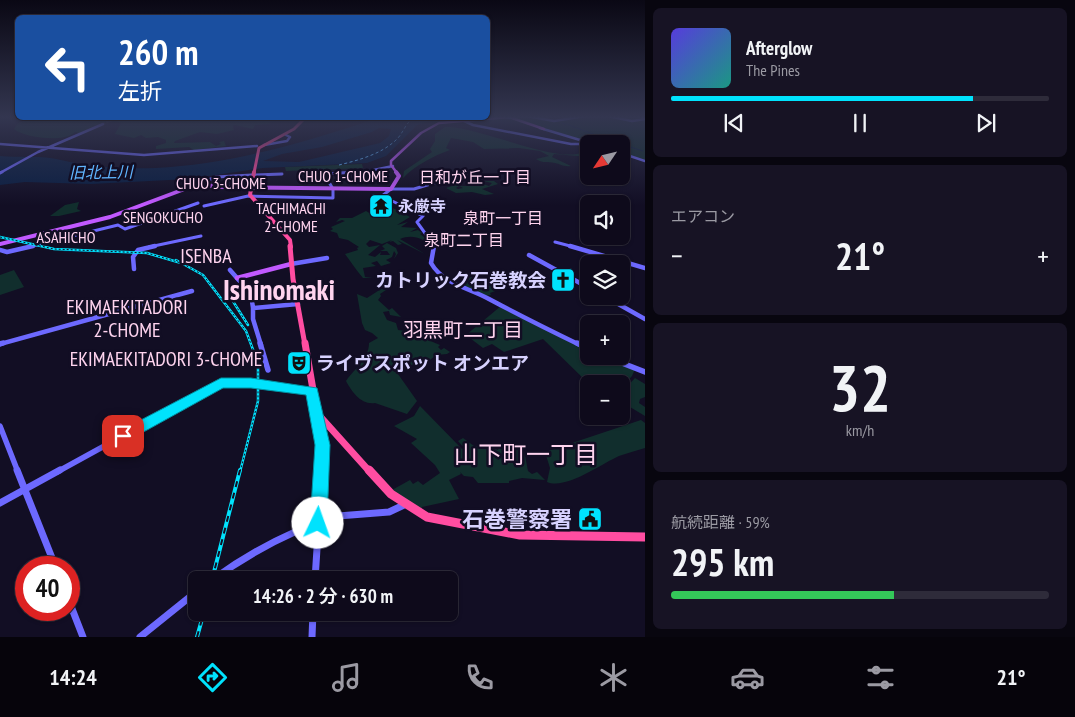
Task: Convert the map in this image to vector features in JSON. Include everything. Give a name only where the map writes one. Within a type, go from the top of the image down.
[{"type":"highway","points":[[260,146],[257,148],[250,196],[289,237],[291,264],[317,413],[377,480],[404,505],[427,517],[440,521],[520,535],[645,537]]},
{"type":"main road","points":[[0,244],[110,217],[198,184],[214,187],[390,189],[399,176],[392,160],[408,146]]},
{"type":"main road","points":[[237,278],[291,264]]},
{"type":"street","points":[[20,146],[158,155],[257,148]]},
{"type":"street","points":[[0,173],[52,146]]},
{"type":"street","points":[[630,156],[645,161]]},
{"type":"street","points":[[204,206],[250,196],[333,198],[333,188],[324,173],[364,172],[393,166]]},
{"type":"street","points":[[198,184],[216,177],[282,174]]},
{"type":"street","points":[[457,176],[419,186],[414,190],[390,189],[382,196],[423,216],[417,222],[420,229],[434,244],[435,250],[431,263],[438,273],[457,285],[488,298],[523,318],[580,346]]},
{"type":"street","points":[[0,250],[7,252],[22,249],[118,225],[124,229],[198,203]]},
{"type":"street","points":[[134,269],[132,257],[138,250],[201,236]]},
{"type":"street","points":[[554,242],[645,268]]},
{"type":"street","points":[[529,255],[580,284]]},
{"type":"street","points":[[291,264],[327,258]]},
{"type":"street","points":[[230,270],[251,294],[253,319],[268,370]]},
{"type":"street","points":[[0,344],[192,290]]},
{"type":"street","points":[[253,308],[298,304]]},
{"type":"street","points":[[620,305],[645,319]]},
{"type":"street","points":[[627,365],[645,372]]},
{"type":"street","points":[[0,503],[219,383],[251,383],[312,391]]},
{"type":"street","points":[[316,571],[322,459],[320,426],[317,413]]},
{"type":"street","points":[[320,426],[324,424],[329,426]]},
{"type":"street","points":[[0,426],[51,556]]},
{"type":"street","points":[[224,571],[275,538],[312,523],[338,516],[389,512],[404,505]]},
{"type":"street","points":[[140,637],[188,598]]},
{"type":"street","points":[[78,621],[84,637]]},
{"type":"street","points":[[312,637],[313,621]]},
{"type":"green space","points":[[156,146],[226,146],[194,150],[189,147],[156,149]]},
{"type":"green space","points":[[432,146],[447,146],[446,148],[450,150],[425,161],[403,178],[404,171],[432,152],[430,149]]},
{"type":"green space","points":[[479,146],[525,146],[555,153],[571,155],[580,153],[580,156],[554,154],[552,157],[571,166],[566,166],[536,159],[549,156],[540,151],[519,148],[484,149]]},
{"type":"green space","points":[[630,146],[645,146],[645,160],[630,155]]},
{"type":"green space","points":[[362,164],[363,168],[286,171],[285,167]]},
{"type":"green space","points":[[465,178],[489,186],[492,183],[483,181],[494,181],[498,184],[482,189],[494,194],[485,195],[472,192],[456,193],[446,188],[455,185],[471,186]]},
{"type":"green space","points":[[79,202],[77,209],[81,211],[50,216],[65,205]]},
{"type":"green space","points":[[391,207],[410,217],[397,225],[408,222],[401,227],[417,228],[410,232],[418,230],[422,233],[420,234],[432,243],[433,250],[424,244],[423,240],[414,237],[400,239],[425,254],[397,240],[402,244],[398,245],[393,241],[389,242],[392,240],[382,244],[370,240],[366,244],[369,247],[380,245],[368,255],[375,257],[381,252],[380,255],[390,255],[387,251],[380,251],[385,249],[382,246],[387,243],[396,248],[398,253],[394,259],[396,254],[394,251],[392,257],[386,260],[391,263],[381,266],[377,261],[371,263],[376,266],[363,268],[365,277],[373,278],[363,278],[345,254],[358,250],[357,248],[359,247],[348,240],[339,238],[337,233],[330,231],[333,229],[331,227],[345,221],[336,222],[340,218],[352,218],[366,211],[371,214]]},
{"type":"green space","points":[[14,270],[24,287],[0,295],[0,275]]},
{"type":"green space","points":[[485,272],[498,283],[503,282],[496,274],[507,281],[512,280],[509,282],[512,285],[490,293],[491,295],[484,296],[457,282]]},
{"type":"green space","points":[[381,289],[386,290],[380,294],[381,296],[378,300],[389,310],[392,308],[401,317],[390,315],[389,311],[383,312],[387,320],[396,323],[398,330],[405,331],[414,337],[426,331],[441,338],[430,336],[428,340],[440,345],[438,347],[441,350],[444,348],[450,352],[436,355],[430,360],[421,359],[398,374],[417,401],[407,414],[361,400],[346,381],[364,359],[369,343],[378,338],[365,330],[357,294],[367,298]]},
{"type":"green space","points":[[501,306],[580,346],[580,365],[625,365],[635,369],[630,378],[630,375],[580,375],[543,339],[504,352],[492,344],[483,348],[466,335]]},
{"type":"green space","points":[[635,378],[645,384],[645,397],[640,399],[639,403],[645,407],[645,416],[630,407],[630,383]]},
{"type":"green space","points":[[420,406],[462,449],[464,448],[458,441],[463,438],[474,446],[486,446],[498,450],[500,443],[520,450],[523,445],[528,471],[532,474],[537,472],[545,480],[522,478],[509,481],[509,483],[478,483],[473,477],[464,476],[460,472],[461,474],[449,480],[459,499],[422,507],[422,511],[392,490],[410,480],[413,484],[418,481],[423,485],[440,473],[435,465],[411,443],[417,439],[394,426],[414,416]]},
{"type":"green space","points":[[641,420],[645,423],[645,448],[619,456],[573,479],[555,484],[547,482],[550,468],[545,452]]},
{"type":"water","name":"旧北上川","points":[[285,146],[326,146],[282,154],[263,161],[299,162],[368,146],[396,146],[386,156],[367,163],[263,168],[189,179],[91,184],[25,182],[0,185],[0,156],[54,158],[95,166],[119,168],[155,168],[212,162]]},
{"type":"waterway","points":[[630,147],[643,151]]},
{"type":"waterway","points":[[64,251],[133,253]]},
{"type":"ferry route","points":[[339,165],[362,159],[389,146]]},
{"type":"railway","points":[[0,237],[54,249],[147,253],[181,263]]},
{"type":"railway","points":[[176,260],[203,275],[246,331],[258,363],[258,401],[240,472]]},
{"type":"railway","points":[[229,295],[248,325]]},
{"type":"railway","points":[[214,571],[240,470]]},
{"type":"railway","points":[[197,637],[201,621]]},
{"type":"place","name":"永厳寺","points":[[381,206]]},
{"type":"place","name":"カトリック石巻教会","points":[[563,280]]},
{"type":"place","name":"ライヴスポット オンエア","points":[[299,363]]},
{"type":"place","name":"石巻警察署","points":[[590,519]]},
{"type":"district","name":"CHUO 1-CHOME","points":[[343,176]]},
{"type":"district","name":"日和が丘一丁目","points":[[475,177]]},
{"type":"district","name":"CHUO 3-CHOME","points":[[221,183]]},
{"type":"district","name":"SENGOKUCHO","points":[[163,217]]},
{"type":"district","name":"TACHIMACHI 2-CHOME","points":[[291,217]]},
{"type":"district","name":"泉町一丁目","points":[[503,218]]},
{"type":"district","name":"ASAHICHO","points":[[66,237]]},
{"type":"district","name":"泉町二丁目","points":[[464,240]]},
{"type":"district","name":"ISENBA","points":[[206,256]]},
{"type":"district","name":"Ishinomaki","points":[[279,289]]},
{"type":"district","name":"EKIMAEKITADORI 2-CHOME","points":[[127,318]]},
{"type":"district","name":"羽黒町二丁目","points":[[463,330]]},
{"type":"district","name":"EKIMAEKITADORI 3-CHOME","points":[[166,359]]},
{"type":"district","name":"山下町一丁目","points":[[526,454]]},
{"type":"route","points":[[123,436],[221,383],[251,383],[312,391],[323,445],[318,523]]}]
